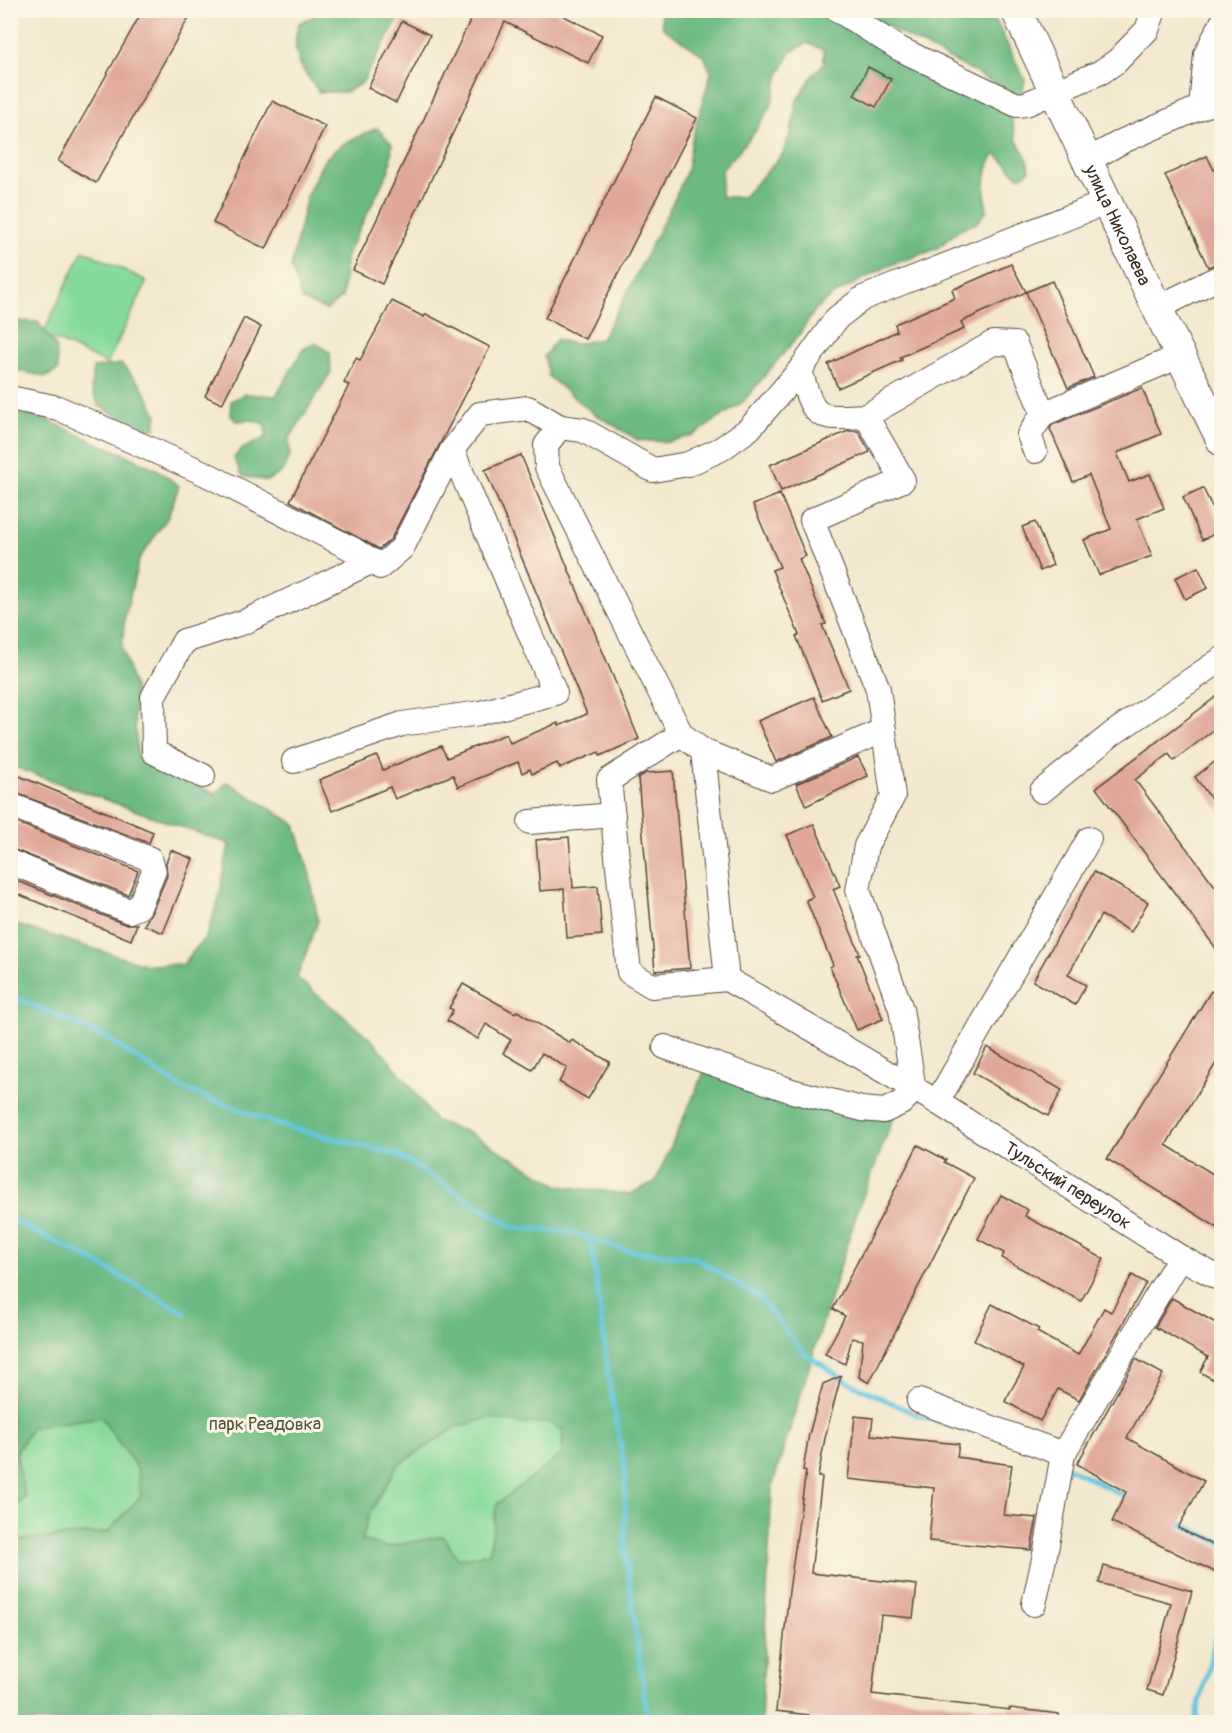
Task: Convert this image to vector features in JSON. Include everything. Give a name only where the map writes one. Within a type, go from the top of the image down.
[{"type":"main road","name":"улица Николаева","points":[[1017,10],[1157,308],[1221,438]]},
{"type":"street","points":[[838,10],[900,49],[1017,105],[1026,104],[1101,72],[1117,61],[1147,30],[1154,10]]},
{"type":"street","points":[[1088,160],[1123,141],[1211,102],[1206,54],[1221,23]]},
{"type":"street","points":[[10,398],[58,408],[206,474],[381,567],[402,548],[452,450],[480,414],[528,408],[560,428],[583,430],[653,470],[688,464],[721,449],[749,429],[800,370],[837,318],[863,298],[1107,202]]},
{"type":"street","points":[[1157,308],[1221,276]]},
{"type":"street","points":[[800,370],[810,402],[821,416],[866,416],[993,343],[1015,344],[1043,414]]},
{"type":"street","points":[[1035,451],[1029,435],[1043,414],[1180,356]]},
{"type":"street","points":[[665,1047],[792,1091],[862,1109],[884,1110],[901,1103],[914,1090],[901,1009],[858,890],[866,846],[893,796],[878,689],[812,520],[903,480],[866,416]]},
{"type":"street","points":[[560,428],[546,445],[547,466],[681,734],[703,751],[772,779],[884,730]]},
{"type":"street","points":[[294,761],[402,724],[480,713],[555,693],[452,450]]},
{"type":"street","points":[[203,776],[154,752],[153,697],[184,641],[244,622],[373,561]]},
{"type":"street","points":[[1042,790],[1112,734],[1221,659]]},
{"type":"street","points":[[681,734],[609,780],[629,972],[652,986],[727,979],[703,751]]},
{"type":"street","points":[[10,806],[150,859],[154,871],[139,907],[129,911],[10,862]]},
{"type":"street","points":[[530,822],[613,815]]},
{"type":"street","points":[[937,1102],[1089,839]]},
{"type":"street","name":"Тульский переулок","points":[[727,979],[937,1102],[1180,1257],[1221,1280]]},
{"type":"street","points":[[1034,1604],[1063,1454],[1180,1257]]},
{"type":"street","points":[[919,1401],[1063,1454]]},
{"type":"green space","points":[[326,10],[403,11],[362,83],[346,92],[319,92],[302,68],[296,52],[295,43],[299,23]]},
{"type":"green space","points":[[660,11],[823,11],[908,62],[996,101],[1011,117],[1017,141],[1026,156],[1030,170],[1021,177],[994,154],[985,181],[987,210],[977,223],[958,231],[936,249],[888,266],[833,295],[815,310],[798,336],[743,402],[694,435],[667,442],[638,440],[593,413],[549,377],[544,356],[557,339],[574,344],[601,339],[621,305],[687,170],[692,139],[711,73],[704,56],[663,28]],"holes":[[[807,43],[824,50],[824,63],[813,75],[797,100],[791,132],[782,155],[743,197],[721,197],[722,170],[754,133],[771,106],[779,75],[791,52]]]},
{"type":"green space","points":[[858,11],[991,11],[1025,80],[1021,97]]},
{"type":"green space","points":[[377,128],[392,144],[390,168],[347,254],[342,297],[326,310],[302,300],[291,267],[307,195],[324,160],[341,145]]},
{"type":"green space","points":[[83,250],[147,281],[107,364],[43,334]]},
{"type":"green space","points":[[11,321],[38,322],[56,347],[58,370],[46,377],[11,369]]},
{"type":"green space","points":[[316,343],[330,353],[331,372],[289,439],[290,455],[281,473],[267,481],[242,476],[234,458],[242,449],[266,437],[265,424],[252,420],[236,421],[231,415],[231,401],[245,394],[276,396],[303,349]]},
{"type":"green space","points":[[121,364],[141,385],[157,414],[155,428],[143,430],[99,406],[91,388],[93,368]]},
{"type":"green space","name":"парк Реадовка","points":[[11,411],[45,419],[125,454],[158,470],[179,486],[168,517],[139,559],[125,616],[122,647],[135,692],[134,713],[138,759],[216,794],[227,782],[295,824],[310,875],[318,921],[297,978],[371,1039],[407,1081],[435,1121],[470,1133],[559,1186],[629,1194],[655,1182],[706,1068],[894,1117],[858,1209],[772,1487],[761,1722],[11,1722],[11,1541],[108,1532],[141,1496],[137,1468],[101,1417],[32,1427],[16,1453],[25,1498],[11,1510],[11,923],[147,965],[183,964],[207,935],[219,897],[229,844],[11,766]],"holes":[[[489,1418],[525,1424],[547,1422],[563,1430],[562,1454],[497,1504],[489,1553],[458,1559],[443,1536],[386,1547],[362,1540],[368,1517],[397,1466],[456,1427]]]},
{"type":"green space","points":[[101,1417],[137,1468],[141,1496],[108,1532],[11,1541],[10,1510],[25,1498],[16,1453],[32,1427]]},
{"type":"green space","points":[[489,1418],[525,1424],[547,1422],[563,1430],[562,1454],[497,1504],[489,1553],[458,1559],[443,1536],[386,1547],[362,1540],[368,1517],[397,1466],[456,1427]]},
{"type":"building","points":[[143,10],[193,10],[96,183],[58,161]]},
{"type":"building","points":[[475,10],[552,10],[602,35],[588,63],[505,22],[382,284],[353,270]]},
{"type":"building","points":[[402,21],[430,35],[396,103],[368,88]]},
{"type":"building","points":[[868,67],[891,79],[876,107],[854,95]]},
{"type":"building","points":[[656,97],[697,118],[585,339],[545,318]]},
{"type":"building","points":[[272,101],[325,126],[266,249],[213,223]]},
{"type":"building","points":[[1207,156],[1214,170],[1221,167],[1221,262],[1208,267],[1165,175]]},
{"type":"building","points":[[1011,264],[1026,292],[961,322],[964,329],[838,388],[828,364],[897,331],[895,324],[955,298],[952,290]]},
{"type":"building","points":[[1052,281],[1094,377],[1068,388],[1026,292]]},
{"type":"building","points":[[392,301],[424,317],[426,314],[490,347],[391,539],[379,549],[290,501],[349,385],[344,383],[356,358],[360,360]]},
{"type":"building","points":[[244,318],[261,327],[222,404],[205,396]]},
{"type":"building","points":[[1142,388],[1161,434],[1117,453],[1129,482],[1150,474],[1164,508],[1137,519],[1152,556],[1099,575],[1084,540],[1111,529],[1089,475],[1073,482],[1050,429],[1052,425]]},
{"type":"building","points":[[848,431],[858,431],[870,452],[781,491],[770,465]]},
{"type":"building","points":[[521,455],[639,739],[600,756],[599,752],[560,768],[557,763],[532,774],[530,769],[522,773],[518,762],[458,787],[453,775],[395,799],[390,787],[332,811],[319,780],[377,756],[383,770],[441,746],[447,758],[506,734],[510,743],[587,714],[485,470]]},
{"type":"building","points":[[1203,488],[1221,526],[1221,531],[1202,540],[1183,497]]},
{"type":"building","points":[[780,494],[806,556],[799,559],[826,624],[822,625],[849,689],[822,700],[796,636],[799,635],[772,570],[780,567],[753,505]]},
{"type":"building","points":[[1035,522],[1053,565],[1040,571],[1022,527]]},
{"type":"building","points":[[1198,567],[1208,588],[1185,599],[1175,578]]},
{"type":"building","points":[[1221,693],[1221,724],[1174,761],[1169,754],[1135,780],[1221,894],[1221,955],[1096,788]]},
{"type":"building","points":[[814,697],[832,737],[776,762],[758,721]]},
{"type":"building","points":[[858,757],[868,776],[806,806],[796,784]]},
{"type":"building","points":[[1221,757],[1221,812],[1195,777]]},
{"type":"building","points":[[673,771],[690,968],[655,971],[638,778],[646,773]]},
{"type":"building","points":[[10,772],[153,832],[149,843],[10,791]]},
{"type":"building","points":[[10,820],[138,871],[128,895],[10,848]]},
{"type":"building","points":[[814,824],[840,886],[833,889],[860,954],[857,955],[883,1019],[857,1030],[830,967],[833,965],[806,900],[813,897],[787,835]]},
{"type":"building","points":[[569,837],[573,888],[598,886],[602,935],[567,938],[564,889],[540,891],[536,840]]},
{"type":"building","points":[[171,850],[193,859],[163,933],[144,925],[167,876],[166,863]]},
{"type":"building","points":[[1094,872],[1148,902],[1131,932],[1101,915],[1068,975],[1086,985],[1075,1005],[1033,981]]},
{"type":"building","points":[[10,878],[124,924],[137,924],[131,940],[10,891]]},
{"type":"building","points":[[463,984],[515,1013],[517,1011],[570,1043],[572,1040],[610,1062],[588,1099],[559,1082],[567,1068],[542,1053],[532,1070],[503,1053],[511,1040],[486,1024],[478,1039],[447,1021],[453,1010],[449,1008]]},
{"type":"building","points":[[1211,991],[1221,997],[1221,1055],[1166,1145],[1221,1179],[1221,1230],[1107,1159]]},
{"type":"building","points":[[987,1047],[1062,1090],[1048,1116],[973,1073]]},
{"type":"building","points":[[918,1145],[974,1178],[869,1383],[859,1377],[863,1340],[852,1338],[845,1364],[825,1354],[845,1316],[833,1309]]},
{"type":"building","points":[[1001,1195],[1028,1210],[1025,1216],[1104,1259],[1081,1301],[1002,1258],[1004,1253],[978,1239]]},
{"type":"building","points":[[1132,1275],[1146,1283],[1079,1400],[1058,1389],[1040,1421],[1005,1401],[1024,1367],[974,1340],[992,1304],[1039,1329],[1037,1332],[1078,1355],[1104,1308],[1111,1312]]},
{"type":"building","points":[[1172,1298],[1221,1326],[1221,1384],[1200,1372],[1208,1357],[1155,1327]]},
{"type":"building","points":[[1136,1359],[1163,1374],[1127,1438],[1204,1481],[1178,1528],[1221,1549],[1221,1575],[1112,1522],[1126,1492],[1077,1464]]},
{"type":"building","points":[[841,1376],[825,1438],[818,1477],[822,1477],[811,1573],[917,1585],[913,1618],[881,1615],[872,1694],[1059,1714],[1059,1722],[847,1722],[808,1718],[809,1715],[776,1711],[809,1434],[823,1384]]},
{"type":"building","points":[[855,1416],[873,1418],[871,1435],[959,1444],[957,1457],[1012,1465],[1004,1515],[1037,1518],[1031,1550],[929,1541],[934,1488],[848,1479]]},
{"type":"building","points":[[1104,1566],[1192,1591],[1163,1695],[1147,1690],[1171,1603],[1099,1583]]},
{"type":"waterway","points":[[10,995],[103,1036],[182,1088],[277,1124],[398,1155],[514,1228],[569,1232],[630,1251],[694,1257],[760,1298],[804,1353],[848,1382],[917,1415],[968,1432]]},
{"type":"waterway","points":[[10,1219],[90,1259],[185,1313]]},
{"type":"waterway","points":[[591,1239],[610,1388],[625,1467],[625,1550],[648,1722]]},
{"type":"waterway","points":[[1067,1467],[1128,1498]]},
{"type":"waterway","points":[[1174,1521],[1222,1543]]},
{"type":"waterway","points":[[1195,1722],[1222,1613]]}]
